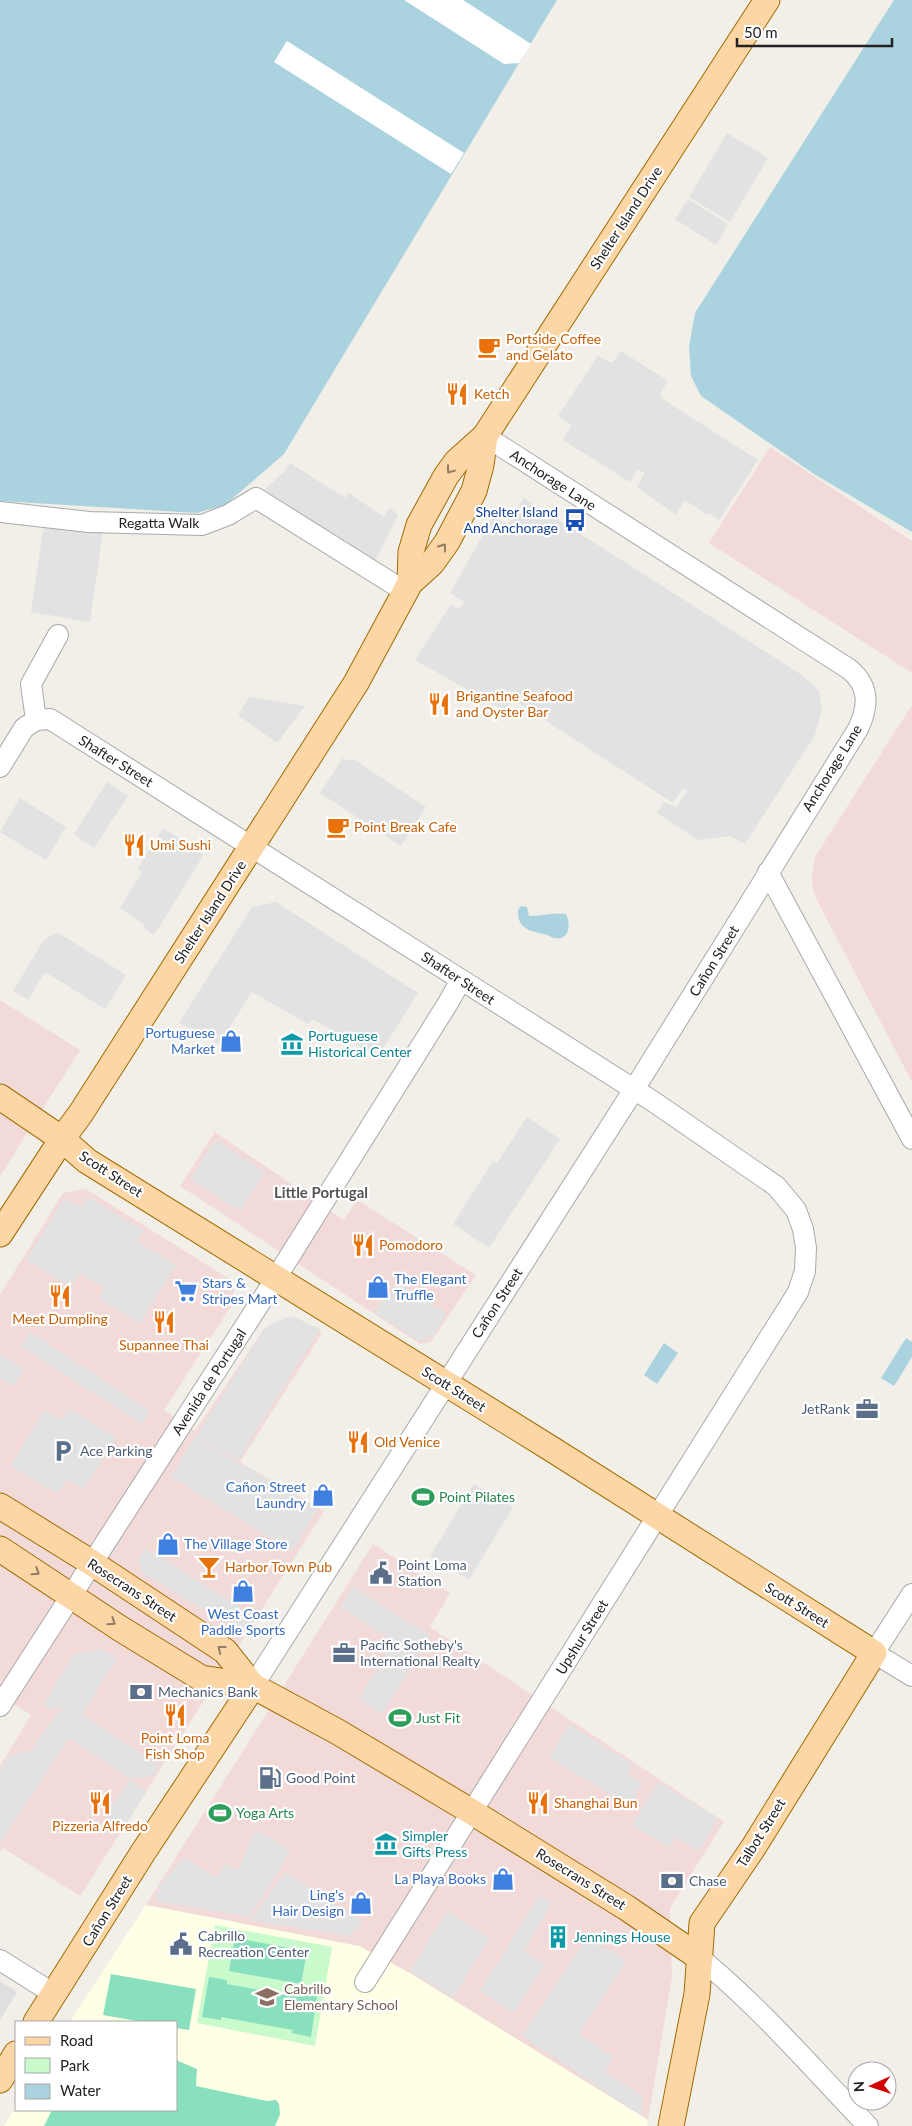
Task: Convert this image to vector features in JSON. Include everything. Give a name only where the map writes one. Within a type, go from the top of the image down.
[{"type":"main road","name":"Shelter Island Drive","points":[[0,1234],[81,1113],[356,683],[408,588],[447,542],[474,491],[481,464],[485,436],[767,0]]},
{"type":"main road","name":"Scott Street","points":[[0,1097],[62,1139],[88,1161],[658,1516],[874,1653]]},
{"type":"main road","name":"Rosecrans Street","points":[[0,1506],[92,1563],[225,1651],[253,1686]]},
{"type":"main road","name":"Rosecrans Street","points":[[0,1549],[121,1629],[201,1678],[253,1686],[338,1732],[627,1908],[700,1958]]},
{"type":"main road","name":"Talbot Street","points":[[671,2126],[697,1994],[702,1923],[753,1848],[874,1653]]},
{"type":"main road","name":"Cañon Street","points":[[37,2021],[222,1731],[253,1686]]},
{"type":"main road","points":[[0,2080],[15,2056]]},
{"type":"street","name":"Anchorage Lane","points":[[485,436],[849,669],[862,683],[867,698],[863,719],[768,872]]},
{"type":"street","name":"Regatta Walk","points":[[0,512],[89,522],[202,525],[228,515],[256,498],[408,588]]},
{"type":"street","points":[[0,766],[24,728],[36,720],[30,684],[58,634]]},
{"type":"street","name":"Shafter Street","points":[[36,720],[50,719],[654,1102],[776,1186],[796,1210],[803,1229],[806,1248],[805,1270],[798,1292]]},
{"type":"street","name":"Cañon Street","points":[[253,1686],[634,1090],[768,872]]},
{"type":"street","points":[[768,872],[912,1139]]},
{"type":"street","name":"Avenida de Portugal","points":[[0,1706],[276,1278],[448,1004],[461,980]]},
{"type":"street","name":"Upshur Street","points":[[365,1982],[798,1292]]},
{"type":"street","name":"Talbot Street","points":[[874,1653],[912,1594]]},
{"type":"street","name":"Scott Street","points":[[874,1653],[912,1676]]},
{"type":"street","name":"Rosecrans Street","points":[[700,1958],[724,1978],[783,2036],[868,2126]]},
{"type":"street","points":[[0,1960],[54,1994]]},
{"type":"shaded area","points":[[727,133],[768,158],[730,222],[689,197]]},
{"type":"shaded area","points":[[688,199],[728,224],[716,245],[675,219]]},
{"type":"shaded area","points":[[621,351],[668,381],[660,393],[661,398],[758,460],[719,520],[709,513],[707,515],[685,500],[676,515],[637,487],[644,472],[637,470],[630,482],[563,440],[571,427],[570,424],[558,416],[598,356],[613,362]]},
{"type":"shaded area","points":[[770,447],[912,541],[912,673],[709,543]]},
{"type":"shaded area","points":[[290,463],[345,498],[349,493],[384,517],[390,508],[398,515],[374,564],[262,492],[285,471]]},
{"type":"shaded area","points":[[524,498],[802,675],[819,691],[822,710],[815,735],[745,844],[731,836],[698,840],[657,813],[664,802],[676,807],[688,791],[683,788],[673,803],[512,699],[505,711],[415,660],[451,604],[459,609],[464,602],[450,593],[493,517],[506,524],[509,523]]},
{"type":"shaded area","points":[[44,523],[103,531],[90,622],[31,612]]},
{"type":"shaded area","points":[[249,697],[305,706],[277,743],[238,715]]},
{"type":"shaded area","points":[[912,705],[912,1082],[819,904],[813,890],[812,875],[815,857]]},
{"type":"shaded area","points":[[343,758],[348,761],[353,759],[426,807],[401,846],[320,793]]},
{"type":"shaded area","points":[[107,782],[128,796],[94,848],[74,834]]},
{"type":"shaded area","points":[[20,798],[66,827],[46,860],[0,832]]},
{"type":"shaded area","points":[[163,828],[201,852],[203,856],[154,935],[144,928],[145,925],[120,908],[142,872],[138,869],[139,866]]},
{"type":"shaded area","points":[[276,902],[418,993],[377,1058],[313,1019],[308,1024],[252,992],[219,1044],[179,1023],[252,907]]},
{"type":"shaded area","points":[[57,932],[126,975],[105,1009],[45,972],[28,1000],[13,991],[44,940]]},
{"type":"shaded area","points":[[0,1000],[80,1050],[0,1176]]},
{"type":"shaded area","points":[[527,1117],[560,1139],[489,1248],[453,1224],[493,1161],[497,1163]]},
{"type":"shaded area","points":[[215,1132],[344,1220],[357,1200],[476,1275],[431,1342],[420,1344],[180,1186]]},
{"type":"shaded area","points":[[215,1140],[265,1172],[241,1211],[190,1179]]},
{"type":"shaded area","points":[[86,1189],[234,1282],[233,1303],[164,1410],[195,1431],[264,1329],[295,1317],[322,1333],[240,1462],[324,1511],[80,1896],[3,1848],[0,1852],[0,1766],[31,1715],[0,1696],[0,1295],[63,1193]]},
{"type":"shaded area","points":[[88,1197],[144,1231],[137,1242],[176,1265],[140,1324],[98,1298],[104,1288],[80,1273],[71,1287],[26,1260],[64,1198],[81,1208]]},
{"type":"shaded area","points":[[398,1283],[447,1313],[434,1335],[420,1341],[375,1313],[386,1295],[389,1297]]},
{"type":"shaded area","points":[[288,1317],[296,1318],[320,1329],[238,1460],[196,1437],[262,1333],[269,1325]]},
{"type":"shaded area","points":[[30,1332],[150,1411],[142,1424],[20,1346]]},
{"type":"shaded area","points":[[0,1354],[24,1369],[14,1387],[0,1378]]},
{"type":"shaded area","name":"Ace Parking","points":[[68,1408],[116,1437],[84,1490],[69,1481],[65,1482],[58,1494],[10,1466],[44,1410],[61,1420]]},
{"type":"shaded area","points":[[195,1437],[318,1509],[292,1551],[171,1477]]},
{"type":"shaded area","points":[[474,1484],[513,1507],[469,1580],[430,1556]]},
{"type":"shaded area","points":[[373,1544],[450,1593],[430,1627],[724,1822],[670,1908],[672,1977],[648,2120],[408,1972],[227,1920],[146,1905]]},
{"type":"shaded area","points":[[145,1548],[256,1617],[248,1630],[238,1630],[142,1573],[137,1561]]},
{"type":"shaded area","points":[[353,1587],[431,1636],[382,1714],[358,1699],[394,1641],[340,1607]]},
{"type":"shaded area","points":[[101,1649],[117,1659],[82,1714],[160,1766],[153,1776],[131,1779],[69,1738],[0,1844],[0,1770],[9,1756],[31,1750],[62,1707],[47,1709],[45,1701],[74,1654]]},
{"type":"shaded area","points":[[569,1724],[633,1765],[628,1774],[642,1783],[628,1806],[549,1757]]},
{"type":"shaded area","points":[[129,1780],[147,1791],[124,1827],[106,1816]]},
{"type":"shaded area","points":[[658,1782],[718,1819],[699,1851],[675,1837],[669,1848],[632,1825]]},
{"type":"shaded area","points":[[256,1830],[291,1851],[250,1917],[156,1901],[159,1886],[184,1857],[216,1877],[225,1864],[237,1871]]},
{"type":"shaded area","points":[[285,1872],[363,1922],[350,1936],[250,1920]]},
{"type":"shaded area","points":[[539,1895],[552,1903],[524,1951],[545,1965],[514,2013],[480,1991]]},
{"type":"shaded area","name":"Cabrillo Elementary School","points":[[146,1905],[359,1946],[408,1972],[648,2120],[647,2126],[4,2126],[15,2109],[15,2111],[178,2111],[178,2021],[71,2021]]},
{"type":"shaded area","points":[[447,1911],[490,1938],[453,1998],[410,1971]]},
{"type":"shaded area","points":[[588,1936],[626,1961],[579,2034],[614,2057],[605,2072],[642,2096],[642,2116],[522,2036]]},
{"type":"shaded area","points":[[0,1981],[17,1992],[0,2020]]},
{"type":"green space","points":[[215,1925],[332,1947],[315,2046],[197,2023]]},
{"type":"green space","points":[[235,1938],[307,1951],[301,1984],[229,1971]]},
{"type":"green space","points":[[111,1974],[196,1989],[189,2030],[178,2028],[178,2021],[137,2021],[103,2015]]},
{"type":"green space","points":[[209,1977],[227,1980],[227,1984],[299,1997],[299,1993],[317,1996],[311,2037],[292,2033],[293,2030],[221,2017],[221,2020],[202,2017]]},
{"type":"green space","points":[[178,2061],[197,2069],[196,2086],[267,2101],[276,2100],[279,2104],[280,2114],[275,2126],[44,2126],[52,2111],[178,2111]]},
{"type":"water","points":[[0,0],[557,0],[284,454],[225,505],[197,513],[0,501]]},
{"type":"water","points":[[894,0],[912,0],[912,532],[814,474],[701,396],[691,376],[689,347],[695,313]]},
{"type":"water","points":[[521,906],[527,907],[529,916],[566,914],[568,931],[563,937],[554,938],[526,929],[518,918],[518,910]]},
{"type":"water","points":[[906,1338],[912,1342],[912,1357],[894,1386],[881,1378]]},
{"type":"water","points":[[664,1343],[678,1353],[657,1384],[644,1375]]},
{"type":"pier","points":[[404,0],[463,0],[531,44],[519,63],[504,64]]},
{"type":"pier","points":[[287,41],[464,153],[451,174],[274,62]]},
{"type":"place","name":"Portside Coffee and Gelato","points":[[489,347]]},
{"type":"place","name":"Ketch","points":[[457,394]]},
{"type":"place","name":"Shelter Island And Anchorage","points":[[575,520]]},
{"type":"place","name":"Brigantine Seafood and Oyster Bar","points":[[439,704]]},
{"type":"place","name":"Point Break Cafe","points":[[338,827]]},
{"type":"place","name":"Umi Sushi","points":[[134,845]]},
{"type":"place","name":"Portuguese Market","points":[[231,1041]]},
{"type":"place","name":"Portuguese Historical Center","points":[[292,1044]]},
{"type":"place","name":"Pomodoro","points":[[363,1245]]},
{"type":"place","name":"The Elegant Truffle","points":[[378,1287]]},
{"type":"place","name":"Stars & Stripes Mart","points":[[186,1291]]},
{"type":"place","name":"Meet Dumpling","points":[[60,1296]]},
{"type":"place","name":"Supannee Thai","points":[[164,1322]]},
{"type":"place","name":"JetRank","points":[[867,1409]]},
{"type":"place","name":"Old Venice","points":[[358,1442]]},
{"type":"place","name":"Ace Parking","points":[[63,1451]]},
{"type":"place","name":"Cañon Street Laundry","points":[[323,1495]]},
{"type":"place","name":"Point Pilates","points":[[423,1497]]},
{"type":"place","name":"The Village Store","points":[[168,1544]]},
{"type":"place","name":"Harbor Town Pub","points":[[209,1567]]},
{"type":"place","name":"Point Loma Station","points":[[381,1573]]},
{"type":"place","name":"West Coast Paddle Sports","points":[[243,1591]]},
{"type":"place","name":"Pacific Sotheby's International Realty","points":[[344,1653]]},
{"type":"place","name":"Mechanics Bank","points":[[141,1692]]},
{"type":"place","name":"Point Loma Fish Shop","points":[[175,1715]]},
{"type":"place","name":"Just Fit","points":[[400,1718]]},
{"type":"place","name":"Good Point","points":[[270,1778]]},
{"type":"place","name":"Pizzeria Alfredo","points":[[100,1803]]},
{"type":"place","name":"Shanghai Bun","points":[[538,1803]]},
{"type":"place","name":"Yoga Arts","points":[[220,1813]]},
{"type":"place","name":"Simpler Gifts Press","points":[[386,1844]]},
{"type":"place","name":"La Playa Books","points":[[503,1879]]},
{"type":"place","name":"Chase","points":[[672,1881]]},
{"type":"place","name":"Ling's Hair Design","points":[[361,1903]]},
{"type":"place","name":"Jennings House","points":[[558,1937]]},
{"type":"place","name":"Cabrillo Recreation Center","points":[[181,1944]]},
{"type":"place","name":"Cabrillo Elementary School","points":[[267,1997]]},
{"type":"district","name":"Little Portugal","points":[[321,1193]]}]
